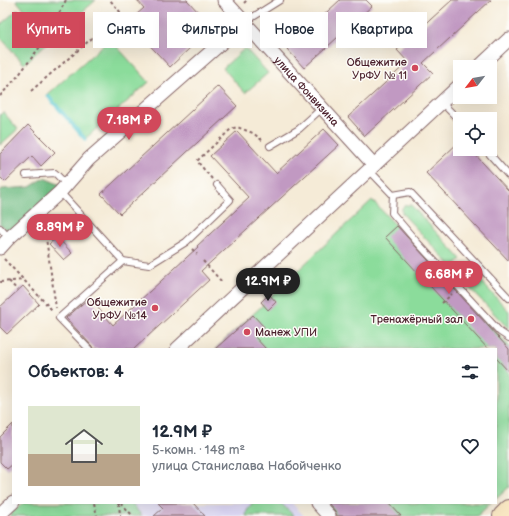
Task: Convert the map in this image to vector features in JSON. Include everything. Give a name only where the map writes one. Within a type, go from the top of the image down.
[{"type":"street","name":"улица Фонвизина","points":[[224,0],[235,12]]},
{"type":"street","name":"улица Фонвизина","points":[[252,30],[322,108],[372,167]]},
{"type":"street","points":[[487,60],[506,44]]},
{"type":"street","points":[[0,248],[63,188],[89,159],[215,48]]},
{"type":"street","points":[[178,348],[453,91]]},
{"type":"street","points":[[0,514],[12,503]]},
{"type":"street","points":[[318,504],[329,516]]},
{"type":"street","points":[[502,516],[509,509]]},
{"type":"lane","points":[[252,18],[280,0]]},
{"type":"lane","points":[[441,102],[453,114]]},
{"type":"lane","points":[[270,146],[299,129],[322,108]]},
{"type":"lane","points":[[491,156],[509,176]]},
{"type":"lane","points":[[372,167],[394,195],[392,212],[416,241],[500,332],[509,338]]},
{"type":"lane","points":[[26,175],[55,173],[63,188],[123,261],[149,265],[186,242],[230,200],[217,185]]},
{"type":"lane","points":[[394,195],[410,192],[509,298]]},
{"type":"lane","points":[[0,228],[9,238]]},
{"type":"lane","points":[[87,348],[59,318],[123,261]]},
{"type":"path","points":[[0,96],[18,76],[45,40],[66,0]]},
{"type":"path","points":[[31,91],[121,13],[110,0]]},
{"type":"path","points":[[243,4],[247,0]]},
{"type":"path","points":[[356,62],[357,57]]},
{"type":"path","points":[[217,185],[197,161],[232,129],[237,127],[253,133],[270,146]]},
{"type":"path","points":[[0,254],[57,315],[44,224]]},
{"type":"path","points":[[203,261],[222,282]]},
{"type":"path","points":[[0,282],[24,280]]},
{"type":"path","points":[[9,281],[18,291]]},
{"type":"path","points":[[442,303],[459,287]]},
{"type":"path","points":[[94,504],[97,516]]},
{"type":"path","points":[[120,504],[120,516]]},
{"type":"path","points":[[121,504],[133,516]]},
{"type":"shaded area","points":[[43,504],[293,504],[304,516],[30,516]]},
{"type":"green space","points":[[16,0],[96,0],[82,12],[26,12]]},
{"type":"green space","points":[[12,14],[12,48],[42,48],[24,64],[0,37],[0,25]]},
{"type":"green space","points":[[100,48],[118,48],[149,82],[86,138],[47,95]]},
{"type":"green space","points":[[245,48],[268,73],[245,93],[223,68]]},
{"type":"green space","points":[[3,112],[18,129],[0,145],[0,115]]},
{"type":"green space","points":[[44,178],[61,185],[9,234],[0,224],[0,191],[2,189],[30,187]]},
{"type":"green space","points":[[372,200],[509,346],[509,487],[497,498],[497,348],[216,348],[263,305],[261,302],[269,294],[271,296]]},
{"type":"green space","points":[[405,205],[411,205],[461,259],[452,267],[402,213],[402,208]]},
{"type":"green space","points":[[470,270],[509,311],[509,329],[461,279]]},
{"type":"green space","points":[[22,504],[132,504],[142,516],[9,516]]},
{"type":"green space","points":[[251,504],[282,504],[294,516],[246,516]]},
{"type":"green space","points":[[326,504],[490,504],[477,516],[337,516]]},
{"type":"building","points":[[137,0],[187,0],[198,12],[167,12],[167,48],[190,48],[170,67],[152,48],[159,48],[159,12],[139,12],[144,8]]},
{"type":"building","points":[[340,0],[366,0],[372,6],[365,12],[336,12],[336,39],[328,46],[327,12]]},
{"type":"building","name":"Общежитие УрФУ № 11","points":[[452,0],[491,0],[423,63],[433,73],[365,136],[348,117],[408,62],[397,50],[399,48],[427,48],[427,23]]},
{"type":"building","points":[[288,48],[326,48],[304,68],[287,49]]},
{"type":"building","points":[[218,86],[237,106],[120,214],[101,194]]},
{"type":"building","points":[[28,125],[55,152],[41,166],[32,156],[5,182],[0,177],[0,154]]},
{"type":"building","points":[[324,129],[339,145],[201,271],[209,280],[135,348],[93,348],[66,318],[89,298],[113,325],[249,198],[210,156],[237,131],[276,173]]},
{"type":"building","points":[[453,148],[453,156],[476,156],[509,191],[509,261],[426,173]]},
{"type":"building","points":[[397,226],[509,349],[509,372],[497,359],[497,348],[487,348],[385,237]]},
{"type":"building","points":[[57,237],[72,253],[64,260],[49,244]]},
{"type":"building","points":[[23,286],[39,304],[7,334],[0,327],[0,307]]},
{"type":"building","points":[[269,294],[276,302],[268,310],[261,302]]},
{"type":"building","name":"Манеж УПИ","points":[[253,315],[264,327],[254,336],[265,348],[216,348]]},
{"type":"building","points":[[12,425],[12,465],[7,469],[0,462],[0,437]]},
{"type":"building","points":[[159,504],[194,504],[205,516],[154,516],[163,508]]},
{"type":"building","points":[[329,504],[390,504],[401,516],[337,516]]},
{"type":"waterway","points":[[48,96],[85,139]]},
{"type":"place","name":"Общежитие УрФУ № 11","points":[[415,68]]},
{"type":"place","name":"Общежитие УрФУ №14","points":[[155,308]]},
{"type":"place","name":"Тренажёрный зал","points":[[471,319]]},
{"type":"place","name":"Манеж УПИ","points":[[247,332]]}]
